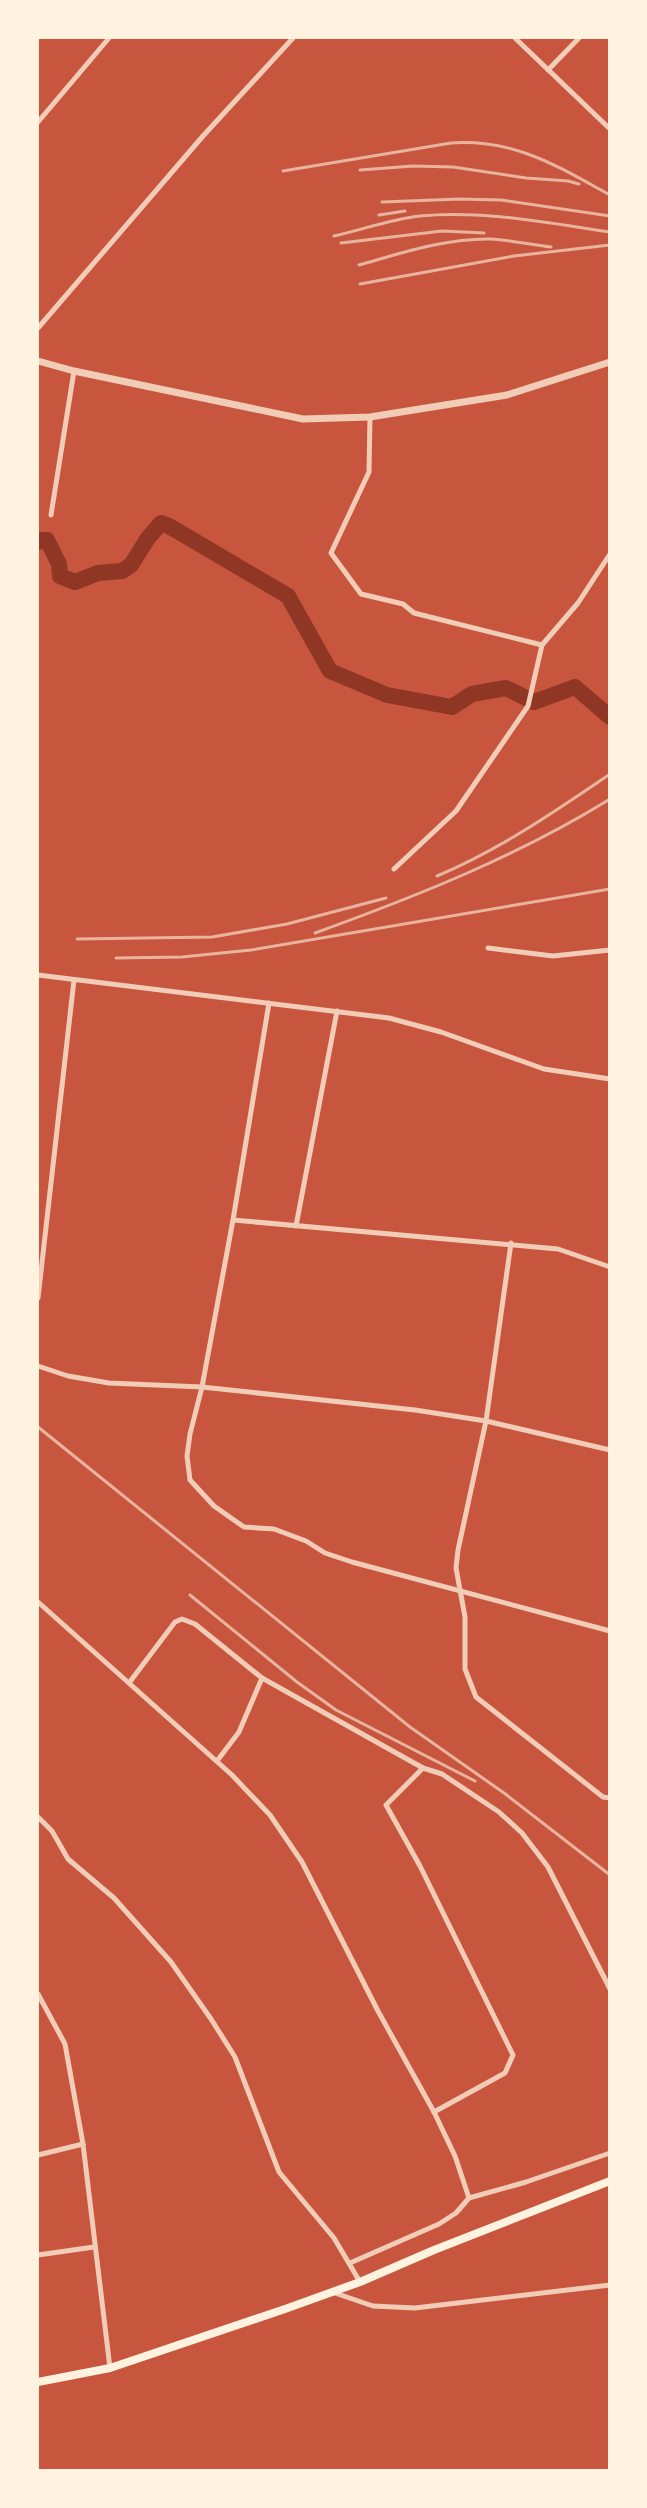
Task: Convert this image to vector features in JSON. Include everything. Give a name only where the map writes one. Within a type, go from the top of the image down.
[{"type":"main road","points":[[38,2382],[110,2368],[360,2282],[434,2250],[609,2181]]},
{"type":"street","points":[[38,122],[109,38]]},
{"type":"street","points":[[38,328],[203,136],[293,38]]},
{"type":"street","points":[[514,38],[609,129]]},
{"type":"street","points":[[548,70],[579,38]]},
{"type":"street","points":[[38,361],[74,371],[303,419],[370,417],[507,395],[609,362]]},
{"type":"street","points":[[51,515],[74,371]]},
{"type":"street","points":[[370,417],[369,472],[331,553],[361,594],[403,604],[414,614],[542,645]]},
{"type":"street","points":[[394,869],[456,811],[528,706],[542,645],[578,603],[609,554]]},
{"type":"street","points":[[488,948],[553,956],[609,950]]},
{"type":"street","points":[[38,975],[389,1018],[441,1032],[544,1069],[609,1079]]},
{"type":"street","points":[[38,1298],[74,980]]},
{"type":"street","points":[[269,1003],[233,1220],[202,1387],[190,1434],[187,1456],[190,1480],[214,1506],[244,1527],[273,1529],[306,1541],[325,1553],[351,1562],[609,1631]]},
{"type":"street","points":[[296,1226],[337,1011]]},
{"type":"street","points":[[233,1220],[511,1243],[558,1249],[609,1267]]},
{"type":"street","points":[[511,1243],[486,1421],[456,1568],[465,1617],[465,1669],[476,1697],[603,1797],[609,1798]]},
{"type":"street","points":[[38,1366],[68,1376],[109,1383],[202,1387],[416,1410],[486,1421],[609,1450]]},
{"type":"street","points":[[38,1602],[218,1761],[270,1815],[302,1862],[378,2011],[434,2112],[455,2156],[470,2198]]},
{"type":"street","points":[[129,1683],[175,1622],[182,1619],[195,1624],[262,1678],[423,1768],[442,1774],[499,1812],[522,1833],[548,1867],[609,1989]]},
{"type":"street","points":[[218,1761],[239,1732],[262,1678]]},
{"type":"street","points":[[423,1768],[386,1805],[420,1866],[513,2055],[505,2073],[434,2112]]},
{"type":"street","points":[[38,1817],[52,1831],[68,1859],[114,1898],[171,1962],[211,2019],[235,2056],[279,2172],[334,2238],[360,2282]]},
{"type":"street","points":[[38,1996],[65,2044],[83,2144],[110,2368]]},
{"type":"street","points":[[38,2155],[83,2144]]},
{"type":"street","points":[[350,2262],[439,2224],[456,2213],[470,2198],[526,2182],[609,2153]]},
{"type":"street","points":[[38,2255],[94,2247]]},
{"type":"street","points":[[331,2292],[373,2306],[415,2308],[609,2285]]},
{"type":"waterway","points":[[38,542],[47,540],[59,564],[60,576],[75,582],[98,573],[122,571],[131,565],[148,538],[161,523],[288,596],[330,671],[387,695],[452,707],[472,694],[506,688],[534,702],[575,687],[610,717]]},
{"type":"railway","points":[[283,171],[451,143],[474,143],[495,145],[534,156],[610,195]]},
{"type":"railway","points":[[360,170],[413,166],[453,167],[579,184]]},
{"type":"railway","points":[[382,202],[501,200],[610,216]]},
{"type":"railway","points":[[379,215],[405,211]]},
{"type":"railway","points":[[334,236],[398,220],[444,215],[515,218],[610,232]]},
{"type":"railway","points":[[341,243],[442,231],[484,233]]},
{"type":"railway","points":[[359,265],[424,247],[474,239],[551,247]]},
{"type":"railway","points":[[360,284],[514,256],[610,245]]},
{"type":"railway","points":[[437,876],[504,842],[610,774]]},
{"type":"railway","points":[[315,933],[466,874],[539,839],[610,799]]},
{"type":"railway","points":[[116,958],[182,957],[251,950],[610,889]]},
{"type":"railway","points":[[77,939],[212,937],[287,924],[386,898]]},
{"type":"railway","points":[[38,1427],[410,1727],[504,1793],[610,1875]]},
{"type":"railway","points":[[190,1595],[297,1682],[336,1710],[475,1781]]}]
